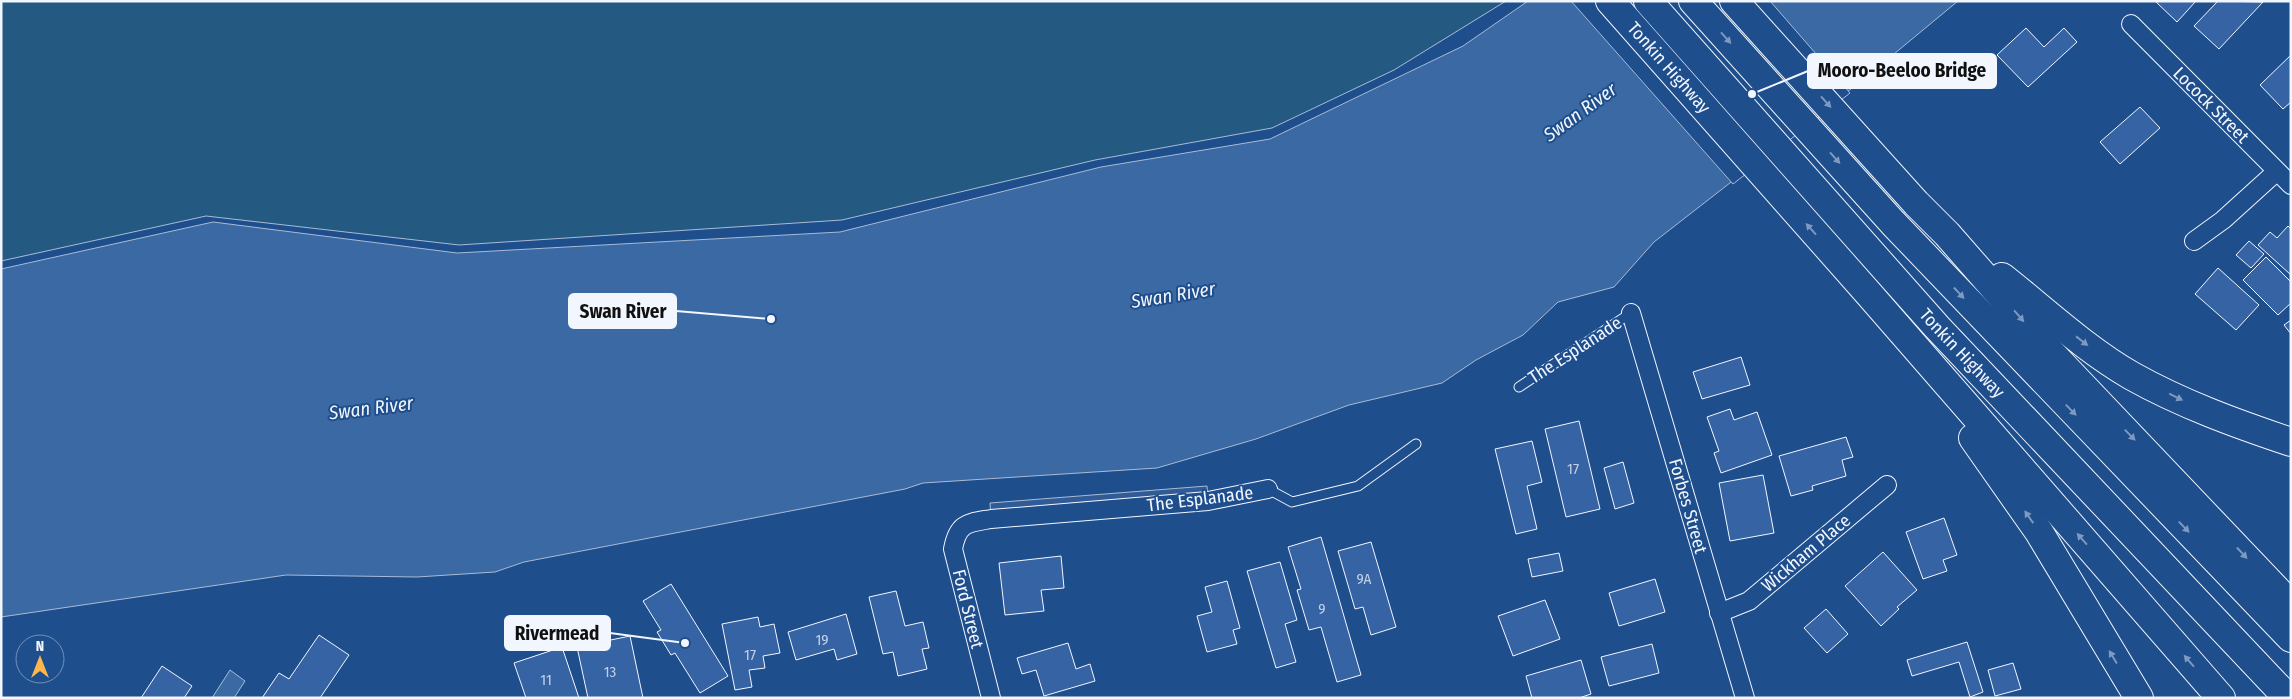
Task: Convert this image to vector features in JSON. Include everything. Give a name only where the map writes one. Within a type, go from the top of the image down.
[{"type":"highway","name":"Tonkin Highway","points":[[1610,1],[1844,265],[2221,698]]},
{"type":"highway","name":"Tonkin Highway","points":[[1648,1],[1937,327],[2288,698]]},
{"type":"highway","points":[[1693,1],[1893,223],[2291,638]]},
{"type":"highway","points":[[1734,1],[1916,203],[1948,234],[2053,354],[2291,605]]},
{"type":"highway","points":[[1948,234],[2085,343],[2132,376],[2234,423],[2291,442]]},
{"type":"highway","points":[[1869,294],[2039,532],[2139,698]]},
{"type":"street","name":"Locock Street","points":[[2131,24],[2291,185]]},
{"type":"street","points":[[2194,241],[2223,220],[2276,172]]},
{"type":"street","name":"Forbes Street","points":[[1631,313],[1745,698]]},
{"type":"street","name":"Wickham Place","points":[[1719,613],[1749,601],[1887,485]]},
{"type":"street","name":"The Esplanade","points":[[966,524],[991,519],[1208,501],[1268,490]]},
{"type":"street","name":"Ford Street","points":[[966,524],[956,534],[953,548],[990,698]]},
{"type":"lane","name":"The Esplanade","points":[[1519,387],[1631,313]]},
{"type":"lane","name":"The Esplanade","points":[[1268,490],[1292,502],[1358,486],[1416,444]]},
{"type":"shaded area","points":[[1,1],[1506,1],[1394,70],[1272,128],[1095,160],[842,220],[459,245],[206,216],[1,261]]},
{"type":"shaded area","points":[[1207,486],[1208,501],[991,519],[990,503]]},
{"type":"water","name":"Swan River","points":[[1528,1],[1958,1],[1865,78],[1654,242],[1614,287],[1558,302],[1523,335],[1476,360],[1442,383],[1349,405],[1256,439],[1157,468],[923,483],[905,489],[524,562],[495,572],[417,577],[286,575],[1,617],[1,269],[213,222],[457,253],[840,232],[1101,167],[1270,139],[1463,46]]},
{"type":"water","points":[[230,670],[245,681],[234,698],[212,698]]},
{"type":"pier","points":[[1571,1],[1770,1],[1850,93],[1733,184]]},
{"type":"building","points":[[2155,1],[2196,1],[2177,22]]},
{"type":"building","points":[[2218,1],[2263,2],[2219,49],[2194,26]]},
{"type":"building","points":[[2026,28],[2044,47],[2064,28],[2077,42],[2028,87],[1997,55]]},
{"type":"building","points":[[2291,55],[2291,102],[2283,109],[2260,85]]},
{"type":"building","points":[[2140,107],[2160,128],[2120,164],[2100,142]]},
{"type":"building","points":[[2288,226],[2291,229],[2291,275],[2258,245],[2270,232],[2277,238]]},
{"type":"building","points":[[2249,241],[2264,254],[2251,268],[2236,255]]},
{"type":"building","points":[[2266,257],[2291,282],[2291,303],[2278,315],[2243,280]]},
{"type":"building","points":[[2218,268],[2259,305],[2236,330],[2195,294]]},
{"type":"building","points":[[2291,320],[2291,334],[2284,325]]},
{"type":"building","points":[[1741,357],[1750,385],[1702,399],[1693,372]]},
{"type":"building","points":[[1730,409],[1734,420],[1757,412],[1772,455],[1721,473],[1714,453],[1719,451],[1707,417]]},
{"type":"building","points":[[1579,421],[1600,509],[1566,517],[1545,429]]},
{"type":"building","points":[[1846,437],[1853,457],[1842,460],[1846,476],[1812,486],[1813,490],[1791,496],[1779,456]]},
{"type":"building","points":[[1532,441],[1542,482],[1527,486],[1537,529],[1516,534],[1495,449]]},
{"type":"building","points":[[1623,462],[1634,503],[1615,509],[1604,468]]},
{"type":"building","points":[[1763,475],[1774,533],[1730,541],[1719,483]]},
{"type":"building","points":[[1944,518],[1957,555],[1943,560],[1947,571],[1923,579],[1906,532]]},
{"type":"building","points":[[1321,537],[1361,675],[1337,682],[1321,627],[1309,630],[1297,590],[1301,589],[1288,547]]},
{"type":"building","points":[[1371,542],[1396,627],[1371,635],[1363,607],[1355,609],[1338,551]]},
{"type":"building","points":[[1883,552],[1917,590],[1897,607],[1899,609],[1881,626],[1845,586]]},
{"type":"building","points":[[1559,553],[1563,571],[1532,577],[1528,559]]},
{"type":"building","points":[[1061,556],[1064,588],[1041,590],[1044,611],[1005,615],[999,563]]},
{"type":"building","points":[[1280,562],[1297,620],[1285,624],[1296,662],[1276,668],[1247,571]]},
{"type":"building","points":[[1655,579],[1665,612],[1619,626],[1609,593]]},
{"type":"building","points":[[1227,581],[1240,628],[1233,630],[1237,644],[1207,652],[1197,616],[1212,612],[1205,587]]},
{"type":"building","points":[[671,584],[728,676],[700,693],[675,653],[671,655],[657,632],[661,630],[643,601]]},
{"type":"building","points":[[896,591],[905,626],[923,622],[929,648],[922,649],[927,669],[898,676],[893,652],[883,654],[869,597]]},
{"type":"building","points":[[1545,600],[1560,639],[1513,656],[1498,616]]},
{"type":"building","points":[[1826,609],[1848,634],[1827,653],[1804,628]]},
{"type":"building","points":[[846,614],[857,654],[837,660],[834,649],[796,660],[788,632]]},
{"type":"building","points":[[758,617],[760,627],[774,624],[780,653],[763,656],[765,668],[749,670],[752,687],[735,690],[722,624]]},
{"type":"building","points":[[319,635],[349,655],[320,698],[262,698],[279,673],[289,679]]},
{"type":"building","points":[[630,636],[643,698],[588,698],[577,647]]},
{"type":"building","points":[[1967,642],[1983,692],[1970,697],[1959,662],[1912,676],[1907,660]]},
{"type":"building","points":[[1068,643],[1076,669],[1090,664],[1095,681],[1044,696],[1036,670],[1022,674],[1017,658]]},
{"type":"building","points":[[1652,644],[1659,673],[1609,686],[1601,657]]},
{"type":"building","points":[[562,647],[579,698],[526,698],[514,663]]},
{"type":"building","points":[[1581,660],[1591,694],[1579,698],[1532,698],[1526,676]]},
{"type":"building","points":[[2013,663],[2021,689],[1995,696],[1988,670]]},
{"type":"building","points":[[162,666],[192,686],[184,698],[141,698]]},
{"type":"place","name":"Mooro-Beeloo Bridge","points":[[1752,94]]},
{"type":"place","name":"Swan River","points":[[771,319]]},
{"type":"place","name":"Rivermead","points":[[685,643]]}]
